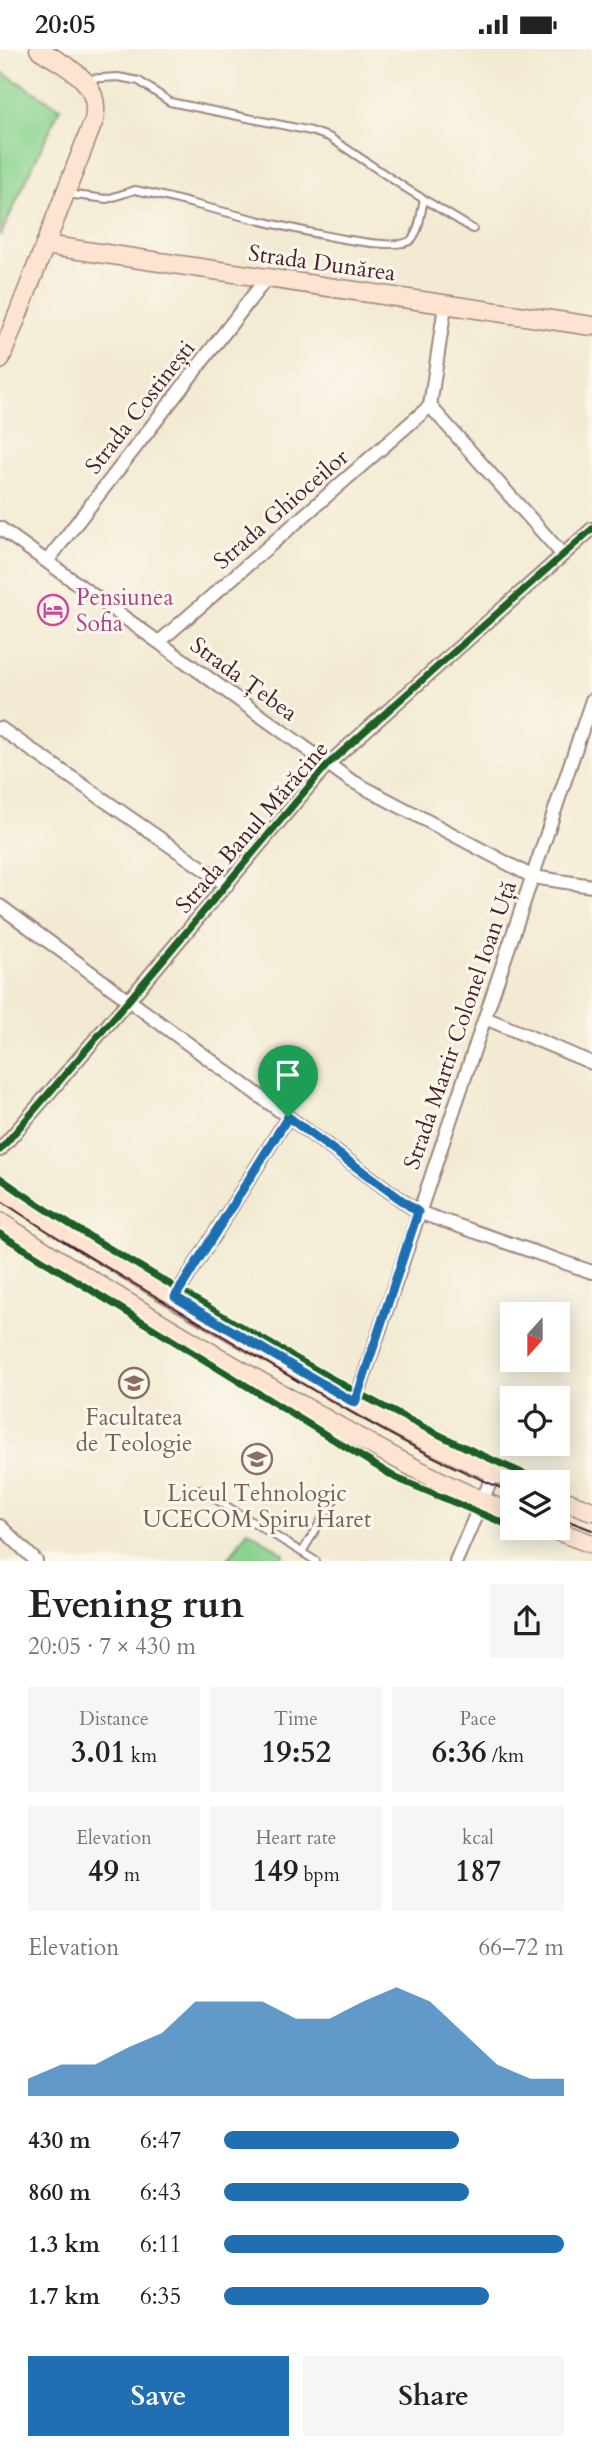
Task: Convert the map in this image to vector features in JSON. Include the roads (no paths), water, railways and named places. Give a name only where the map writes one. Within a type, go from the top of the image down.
[{"type":"main road","points":[[0,360],[94,120],[97,106],[95,94],[76,74],[39,49]]},
{"type":"main road","name":"Strada Dunărea","points":[[45,245],[592,326]]},
{"type":"main road","points":[[0,1188],[175,1297],[355,1403],[412,1435],[500,1475]]},
{"type":"main road","points":[[0,1221],[226,1362],[383,1452],[500,1509]]},
{"type":"main road","points":[[570,1503],[592,1511]]},
{"type":"main road","points":[[570,1536],[592,1544]]},
{"type":"street","name":"Strada Costinești","points":[[48,560],[265,279]]},
{"type":"street","points":[[445,306],[430,406],[562,554]]},
{"type":"street","name":"Strada Ghioceilor","points":[[159,642],[430,406]]},
{"type":"street","name":"Strada Țebea","points":[[0,528],[48,560],[327,765],[458,839],[533,877],[592,886]]},
{"type":"street","name":"Strada Banul Mărăcine","points":[[0,1150],[327,765],[592,529]]},
{"type":"street","name":"Strada Martir Colonel Ioan Uță","points":[[355,1403],[592,700]]},
{"type":"street","points":[[0,728],[227,885]]},
{"type":"street","points":[[0,906],[418,1212],[592,1272]]},
{"type":"street","points":[[485,1018],[592,1063]]},
{"type":"street","points":[[175,1297],[288,1117]]},
{"type":"street","points":[[456,1561],[494,1473]]},
{"type":"street","points":[[0,1526],[36,1561]]},
{"type":"lane","points":[[76,74],[139,81],[170,102],[329,137],[473,229]]},
{"type":"lane","points":[[65,194],[107,199],[135,190],[326,236],[397,246],[410,241],[416,232],[424,199]]},
{"type":"lane","points":[[199,1489],[316,1561]]},
{"type":"lane","points":[[299,1561],[334,1500]]},
{"type":"tram line","points":[[0,1200],[89,1257],[340,1406],[408,1444],[500,1488]]},
{"type":"tram line","points":[[570,1522],[592,1530]]},
{"type":"place","name":"Pensiunea Sofia","points":[[53,610]]},
{"type":"place","name":"Facultatea de Teologie","points":[[134,1383]]},
{"type":"place","name":"Liceul Tehnologic UCECOM Spiru Haret","points":[[257,1459]]}]
